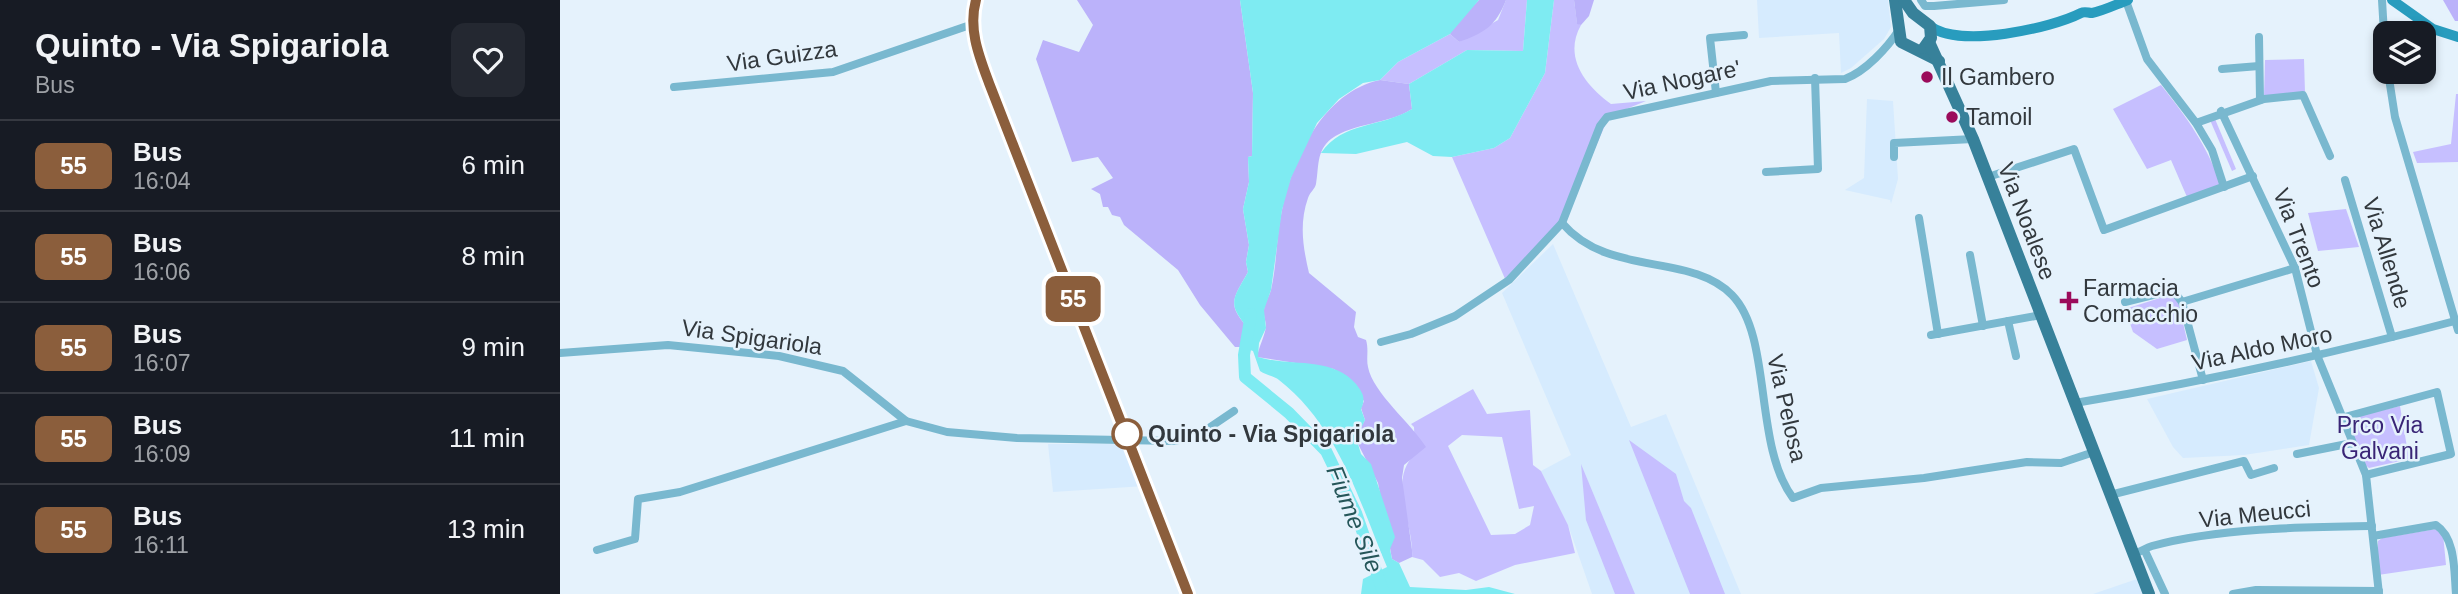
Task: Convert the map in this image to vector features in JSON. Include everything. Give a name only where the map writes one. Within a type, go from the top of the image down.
[{"type":"main road","points":[[1895,0],[1901,42],[1912,49],[1938,45]]},
{"type":"main road","points":[[1904,0],[1922,8],[1938,45]]},
{"type":"main road","points":[[1899,28],[1922,8]]},
{"type":"main road","points":[[1912,49],[1938,45]]},
{"type":"main road","name":"Via Noalese","points":[[1938,45],[2110,495],[2139,552],[2149,594]]},
{"type":"street","points":[[976,0],[973,24],[989,83],[1188,594]]},
{"type":"street","points":[[1922,8],[2004,0]]},
{"type":"street","points":[[2382,0],[2383,21]]},
{"type":"street","points":[[2392,0],[2433,29],[2458,37]]},
{"type":"street","points":[[1930,26],[1938,45],[2025,31],[2070,20],[2084,6],[2093,13],[2127,1],[2154,71],[2196,123],[2212,150],[2224,187]]},
{"type":"street","name":"Via Guizza","points":[[674,87],[833,72],[973,24]]},
{"type":"street","name":"Via Nogare'","points":[[1381,342],[1411,334],[1455,316],[1497,290],[1562,223],[1600,125],[1608,117],[1771,81],[1850,77],[1882,50],[1899,28]]},
{"type":"street","points":[[1716,93],[1710,38],[1744,35]]},
{"type":"street","points":[[2259,37],[2260,100]]},
{"type":"street","points":[[1882,50],[1912,49]]},
{"type":"street","points":[[2222,69],[2259,66]]},
{"type":"street","points":[[1766,172],[1818,169],[1815,78]]},
{"type":"street","points":[[2390,84],[2398,128],[2457,325]]},
{"type":"street","points":[[2196,123],[2221,111],[2260,100],[2303,95],[2330,156]]},
{"type":"street","name":"Via Trento","points":[[2221,111],[2295,268],[2317,355],[2366,475],[2379,592]]},
{"type":"street","points":[[1894,157],[1894,143],[1973,139]]},
{"type":"street","points":[[1988,177],[2076,150],[2104,230],[2253,176]]},
{"type":"street","name":"Via Allende","points":[[2345,180],[2392,337]]},
{"type":"street","points":[[1919,218],[1935,335],[2041,315]]},
{"type":"street","name":"Via Pelosa","points":[[1562,223],[1570,234],[1595,250],[1704,278],[1731,294],[1748,321],[1772,449],[1793,498],[1821,488],[1924,478],[2027,462],[2061,463],[2094,452]]},
{"type":"street","points":[[1970,256],[1983,326]]},
{"type":"street","points":[[2182,302],[2295,268]]},
{"type":"street","points":[[2125,302],[2169,291],[2175,293],[2182,302],[2203,380]]},
{"type":"street","points":[[2008,321],[2016,356]]},
{"type":"street","name":"Via Aldo Moro","points":[[2075,403],[2203,380],[2457,325]]},
{"type":"street","name":"Via Spigariola","points":[[560,353],[668,345],[816,363],[855,378],[906,421],[958,433],[1174,441],[1197,436],[1234,411]]},
{"type":"street","points":[[2341,418],[2437,392],[2451,454],[2366,475]]},
{"type":"street","points":[[597,551],[635,538],[638,499],[680,492],[902,425],[906,421]]},
{"type":"street","points":[[2297,454],[2352,443]]},
{"type":"street","points":[[2110,495],[2244,461],[2251,475],[2274,468]]},
{"type":"street","name":"Via Meucci","points":[[2139,552],[2150,547],[2216,536],[2303,527],[2372,531],[2436,525],[2444,530],[2453,558],[2456,594]]},
{"type":"street","points":[[2139,552],[2165,594]]},
{"type":"street","points":[[2233,594],[2379,592]]},
{"type":"shaded area","points":[[1077,0],[1240,0],[1253,93],[1252,156],[1248,157],[1249,182],[1243,209],[1249,245],[1246,262],[1248,272],[1234,301],[1237,313],[1249,329],[1241,339],[1241,347],[1235,347],[1200,305],[1178,270],[1124,225],[1120,217],[1112,215],[1108,207],[1103,207],[1100,194],[1091,189],[1113,178],[1098,157],[1072,162],[1036,59],[1043,40],[1079,52],[1093,25]]},
{"type":"shaded area","points":[[1479,0],[1506,0],[1498,16],[1488,27],[1459,42],[1450,34],[1452,28]]},
{"type":"shaded area","points":[[1574,0],[1594,0],[1589,16],[1581,25],[1577,24]]},
{"type":"shaded area","points":[[1757,0],[1888,0],[1891,27],[1884,39],[1851,68],[1841,73],[1839,33],[1759,38]]},
{"type":"shaded area","points":[[2443,0],[2458,0],[2458,21],[2455,21]]},
{"type":"shaded area","points":[[1380,80],[1409,84],[1412,109],[1392,118],[1340,133],[1326,144],[1320,154],[1315,186],[1305,208],[1303,235],[1309,273],[1356,312],[1354,327],[1358,337],[1366,340],[1367,364],[1371,377],[1426,447],[1404,465],[1402,478],[1412,557],[1399,563],[1392,559],[1378,483],[1358,444],[1359,431],[1365,420],[1361,408],[1364,401],[1334,369],[1257,357],[1266,326],[1264,308],[1273,280],[1282,210],[1294,169],[1314,130],[1327,113],[1342,98],[1360,87]]},
{"type":"shaded area","points":[[1867,99],[1893,101],[1898,179],[1891,204],[1890,200],[1845,190],[1864,178]]},
{"type":"shaded area","points":[[1553,244],[1631,427],[1666,414],[1741,594],[1592,594],[1568,525],[1541,471],[1571,455],[1502,293]]},
{"type":"shaded area","points":[[2311,361],[2319,388],[2309,445],[2244,455],[2183,458],[2173,447],[2147,399]]},
{"type":"shaded area","points":[[1048,444],[1126,444],[1145,486],[1053,492]]},
{"type":"shaded area","points":[[2137,579],[2143,594],[2093,594]]},
{"type":"green space","points":[[1506,0],[1527,0],[1523,51],[1467,50],[1409,84],[1380,80],[1398,62],[1450,34],[1459,42],[1498,20]]},
{"type":"green space","points":[[1554,0],[1574,0],[1577,23],[1581,25],[1574,48],[1576,59],[1585,79],[1593,88],[1611,104],[1646,101],[1609,116],[1565,218],[1506,281],[1452,157],[1494,148],[1510,138],[1545,73]]},
{"type":"green space","points":[[2304,59],[2305,93],[2264,97],[2265,60]]},
{"type":"green space","points":[[2161,85],[2196,132],[2221,185],[2187,197],[2171,160],[2147,169],[2113,109]]},
{"type":"green space","points":[[2456,94],[2458,162],[2417,163],[2413,152],[2451,144]]},
{"type":"green space","points":[[2215,119],[2236,169],[2232,171],[2210,120]]},
{"type":"green space","points":[[2346,209],[2359,247],[2318,251],[2308,213]]},
{"type":"green space","points":[[2176,293],[2187,340],[2157,349],[2133,332],[2125,309]]},
{"type":"green space","points":[[1473,389],[1487,414],[1530,410],[1533,465],[1541,471],[1568,525],[1575,553],[1515,565],[1476,581],[1459,573],[1440,577],[1423,560],[1412,557],[1402,489],[1407,465],[1415,454],[1414,427],[1411,424]],"holes":[[[1462,435],[1502,437],[1519,509],[1534,506],[1530,525],[1515,534],[1491,535],[1448,446]]]},
{"type":"green space","name":"Prco Via Galvani","points":[[2400,406],[2409,459],[2369,468],[2363,463],[2346,419]]},
{"type":"green space","points":[[1629,440],[1676,474],[1684,501],[1691,508],[1725,594],[1690,594]]},
{"type":"green space","points":[[1581,464],[1635,594],[1615,594],[1586,520]]},
{"type":"green space","points":[[2436,529],[2443,534],[2446,565],[2378,575],[2378,541],[2382,538]]},
{"type":"water","points":[[1240,0],[1479,0],[1450,34],[1398,62],[1380,80],[1363,83],[1339,99],[1317,123],[1291,178],[1282,210],[1271,290],[1264,310],[1266,328],[1259,343],[1258,357],[1335,369],[1346,375],[1360,390],[1363,396],[1361,409],[1365,420],[1359,432],[1358,444],[1361,454],[1371,464],[1395,537],[1390,549],[1392,559],[1399,563],[1410,587],[1466,590],[1489,587],[1515,594],[1361,594],[1363,579],[1387,567],[1345,466],[1332,442],[1300,399],[1279,380],[1260,371],[1253,351],[1241,347],[1241,339],[1249,329],[1237,313],[1234,301],[1248,272],[1246,262],[1249,245],[1243,209],[1249,182],[1248,157],[1252,156],[1253,93]]},
{"type":"water","points":[[1527,0],[1554,0],[1545,73],[1510,138],[1494,148],[1452,157],[1433,156],[1407,142],[1356,154],[1321,153],[1340,135],[1412,109],[1409,84],[1467,50],[1523,51]]},
{"type":"waterway","name":"Fiume Sile","points":[[1251,314],[1244,355],[1245,377],[1289,413],[1326,451],[1356,513],[1384,594]]},
{"type":"bus line","name":"55","points":[[976,0],[973,24],[975,42],[989,83],[1188,594]]},
{"type":"place","name":"Il Gambero","points":[[1927,77]]},
{"type":"place","name":"Tamoil","points":[[1952,117]]},
{"type":"place","name":"Farmacia Comacchio","points":[[2069,301]]},
{"type":"place","name":"Quinto - Via Spigariola","points":[[1127,434]]}]
